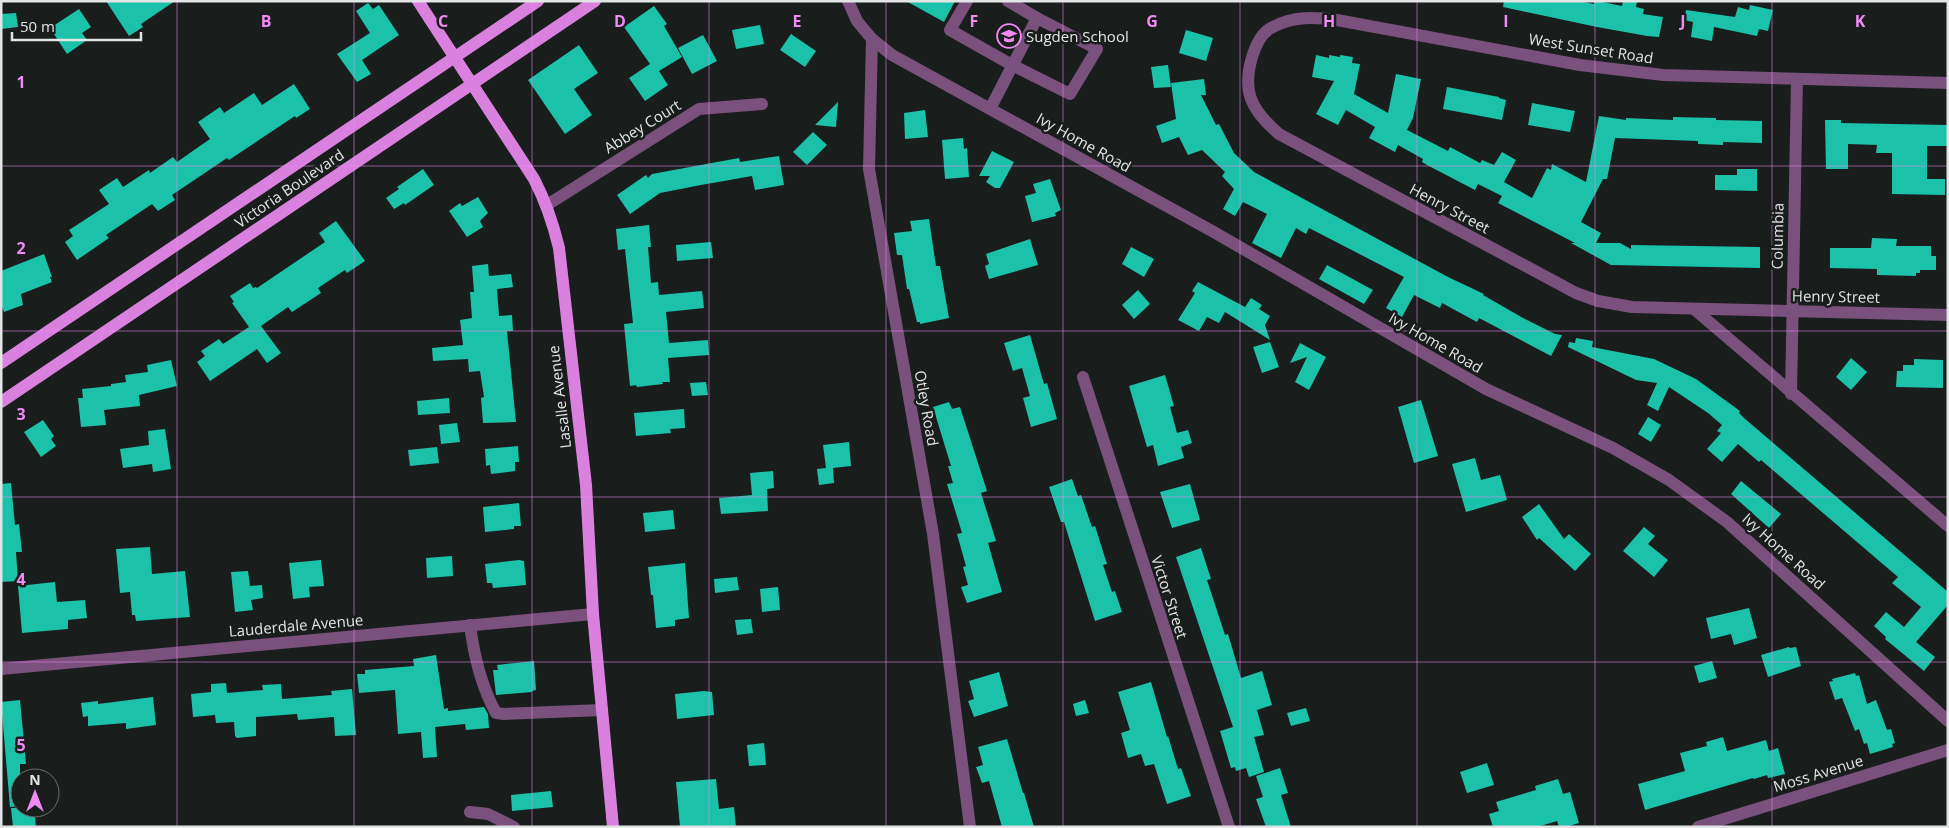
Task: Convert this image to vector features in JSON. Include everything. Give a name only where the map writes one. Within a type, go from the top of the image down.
[{"type":"main road","name":"Lasalle Avenue","points":[[418,1],[534,179],[547,205],[559,248],[586,485],[593,614],[613,827]]},
{"type":"main road","name":"Victoria Boulevard","points":[[1,363],[538,1]]},
{"type":"main road","name":"Victoria Boulevard","points":[[1,402],[595,1]]},
{"type":"street","points":[[848,1],[857,21],[872,39]]},
{"type":"street","points":[[967,1],[950,30],[1012,66],[1070,94],[1097,49],[1008,1]]},
{"type":"street","name":"West Sunset Road","points":[[1252,59],[1261,37],[1271,28],[1298,18],[1315,17],[1580,65],[1672,76],[1948,83]]},
{"type":"street","points":[[990,109],[1037,18]]},
{"type":"street","name":"Ivy Home Road","points":[[872,39],[892,55],[1212,230],[1486,389],[1613,448],[1669,480],[1727,522],[1948,721]]},
{"type":"street","name":"Otley Road","points":[[872,39],[869,169],[933,534],[970,827]]},
{"type":"street","name":"Henry Street","points":[[1252,59],[1247,84],[1252,104],[1263,120],[1279,134],[1576,292],[1614,305],[1792,312],[1948,315]]},
{"type":"street","name":"Columbia","points":[[1791,394],[1797,79]]},
{"type":"street","name":"Abbey Court","points":[[547,205],[699,109],[762,104]]},
{"type":"street","points":[[1694,309],[1791,394],[1948,526]]},
{"type":"street","name":"Victor Street","points":[[1082,377],[1229,827]]},
{"type":"street","name":"Lauderdale Avenue","points":[[1,669],[593,614]]},
{"type":"street","points":[[470,625],[473,647],[482,682],[496,713],[602,710]]},
{"type":"street","name":"Moss Avenue","points":[[1698,827],[1948,750]]},
{"type":"street","points":[[470,812],[488,814],[514,827]]},
{"type":"building","points":[[106,1],[175,1],[141,24],[143,27],[129,36]]},
{"type":"building","points":[[906,1],[955,1],[944,22]]},
{"type":"building","points":[[1504,1],[1578,1],[1594,4],[1594,1],[1598,1],[1622,6],[1623,1],[1637,1],[1636,7],[1644,9],[1643,14],[1663,17],[1659,37],[1647,36],[1503,7]]},
{"type":"building","points":[[368,3],[373,9],[379,5],[399,35],[362,60],[371,74],[357,82],[337,54],[370,33],[356,11]]},
{"type":"building","points":[[1750,5],[1773,10],[1768,31],[1759,29],[1757,36],[1714,27],[1712,41],[1691,37],[1693,22],[1684,20],[1686,10],[1735,17],[1738,7],[1749,10]]},
{"type":"building","points":[[654,6],[667,24],[664,26],[682,57],[659,71],[668,85],[645,101],[629,78],[650,64],[624,27]]},
{"type":"building","points":[[79,9],[91,27],[82,33],[87,40],[67,54],[50,28]]},
{"type":"building","points":[[16,13],[18,27],[1,29],[1,14]]},
{"type":"building","points":[[760,25],[764,44],[736,49],[732,30]]},
{"type":"building","points":[[1186,30],[1213,38],[1206,61],[1179,53]]},
{"type":"building","points":[[791,34],[816,51],[805,67],[780,50]]},
{"type":"building","points":[[703,35],[717,61],[692,74],[678,48]]},
{"type":"building","points":[[579,45],[598,73],[574,89],[592,115],[565,134],[528,80]]},
{"type":"building","points":[[1316,55],[1329,58],[1329,55],[1353,57],[1352,63],[1360,64],[1354,94],[1388,113],[1396,74],[1421,79],[1413,118],[1407,130],[1448,151],[1450,147],[1480,163],[1482,160],[1494,165],[1502,152],[1516,160],[1504,182],[1532,198],[1547,168],[1551,170],[1552,164],[1586,182],[1599,116],[1626,120],[1626,118],[1673,120],[1673,117],[1762,121],[1762,143],[1723,142],[1723,145],[1698,144],[1698,141],[1615,138],[1607,179],[1603,179],[1581,222],[1601,233],[1596,243],[1620,243],[1631,249],[1631,245],[1760,247],[1760,268],[1611,265],[1571,243],[1575,243],[1498,203],[1502,196],[1478,184],[1475,190],[1427,165],[1422,162],[1423,159],[1398,145],[1395,152],[1369,138],[1375,127],[1346,110],[1338,125],[1316,114],[1334,81],[1312,77]]},
{"type":"building","points":[[1168,65],[1171,87],[1154,88],[1151,67]]},
{"type":"building","points":[[1204,79],[1206,95],[1201,95],[1216,125],[1219,124],[1234,153],[1254,172],[1448,277],[1484,294],[1523,318],[1555,334],[1562,335],[1551,356],[1479,318],[1477,322],[1442,303],[1440,308],[1414,295],[1402,317],[1386,308],[1404,277],[1309,228],[1306,234],[1296,228],[1281,258],[1252,243],[1267,214],[1243,202],[1235,216],[1223,209],[1234,189],[1222,176],[1225,172],[1202,150],[1188,155],[1179,137],[1162,143],[1156,126],[1176,119],[1171,83]]},
{"type":"building","points":[[294,84],[310,109],[296,118],[295,116],[229,160],[227,158],[172,195],[175,200],[158,211],[152,204],[106,235],[109,238],[77,260],[65,242],[73,236],[69,230],[109,204],[99,190],[117,178],[123,187],[149,170],[150,173],[173,157],[177,162],[210,139],[198,122],[220,107],[224,113],[254,93],[262,105]]},
{"type":"building","points":[[1447,87],[1506,100],[1502,120],[1443,109]]},
{"type":"building","points":[[838,102],[836,127],[815,125]]},
{"type":"building","points":[[1532,103],[1575,111],[1570,132],[1528,125]]},
{"type":"building","points":[[925,110],[928,137],[905,139],[904,113]]},
{"type":"building","points":[[1825,120],[1841,120],[1841,123],[1948,125],[1948,146],[1927,146],[1927,179],[1945,179],[1945,195],[1892,194],[1892,153],[1876,153],[1877,145],[1848,144],[1848,169],[1826,169]]},
{"type":"building","points":[[813,132],[827,145],[807,165],[793,152]]},
{"type":"building","points":[[963,138],[964,149],[967,148],[969,177],[945,179],[942,140]]},
{"type":"building","points":[[992,151],[1014,162],[1000,188],[995,188],[986,182],[990,176],[979,176]]},
{"type":"building","points":[[779,156],[784,185],[755,190],[752,176],[701,185],[660,193],[630,214],[617,195],[646,175],[648,178],[652,174],[739,158],[740,162]]},
{"type":"building","points":[[423,169],[434,185],[405,205],[404,203],[394,209],[386,198],[399,189],[397,187]]},
{"type":"building","points":[[1737,169],[1757,169],[1757,191],[1715,190],[1715,175],[1737,175]]},
{"type":"building","points":[[1050,179],[1061,210],[1055,213],[1056,216],[1032,222],[1025,196],[1036,193],[1033,184]]},
{"type":"building","points":[[478,197],[488,213],[480,221],[483,227],[467,237],[449,211],[460,203],[462,206]]},
{"type":"building","points":[[929,219],[936,266],[940,266],[949,318],[920,324],[920,322],[917,322],[909,289],[907,289],[902,255],[897,255],[894,233],[912,231],[910,221]]},
{"type":"building","points":[[336,221],[365,261],[347,273],[345,270],[318,288],[321,293],[292,312],[288,307],[261,326],[281,353],[267,363],[257,349],[210,381],[197,362],[205,356],[201,351],[219,339],[223,344],[249,327],[232,303],[234,302],[230,296],[250,283],[253,288],[257,288],[325,242],[319,233]]},
{"type":"building","points":[[649,225],[651,247],[648,247],[651,283],[658,282],[659,295],[702,291],[704,308],[666,312],[669,343],[708,340],[709,355],[668,358],[670,382],[637,387],[636,385],[630,386],[624,324],[633,323],[625,249],[618,250],[616,229]]},
{"type":"building","points":[[1872,238],[1897,239],[1896,246],[1931,246],[1931,256],[1936,256],[1936,270],[1920,270],[1920,273],[1916,273],[1916,276],[1877,275],[1877,269],[1830,268],[1830,248],[1871,248]]},
{"type":"building","points":[[1030,239],[1038,265],[989,279],[985,266],[989,264],[986,254]]},
{"type":"building","points":[[711,242],[713,258],[677,261],[676,245]]},
{"type":"building","points":[[1131,247],[1154,259],[1144,277],[1122,264]]},
{"type":"building","points":[[44,254],[52,282],[21,294],[23,305],[4,312],[1,304],[1,271]]},
{"type":"building","points":[[488,264],[489,276],[511,274],[513,287],[497,289],[499,316],[512,315],[513,331],[507,331],[516,422],[483,423],[481,398],[484,397],[480,371],[469,372],[468,359],[433,361],[432,348],[463,345],[460,320],[472,318],[470,292],[474,292],[472,266]]},
{"type":"building","points":[[1327,265],[1373,290],[1364,304],[1319,279]]},
{"type":"building","points":[[1198,282],[1245,307],[1251,298],[1262,305],[1259,309],[1270,316],[1265,325],[1270,340],[1225,312],[1219,323],[1207,317],[1199,331],[1178,320],[1195,293],[1192,291]]},
{"type":"building","points":[[1138,290],[1150,304],[1134,319],[1122,305]]},
{"type":"building","points":[[1030,335],[1044,384],[1047,383],[1057,419],[1031,427],[1023,398],[1030,396],[1022,368],[1013,371],[1004,343]]},
{"type":"building","points":[[1576,338],[1593,341],[1592,347],[1654,359],[1696,379],[1740,411],[1739,413],[1744,418],[1948,592],[1948,605],[1916,642],[1935,657],[1924,671],[1885,639],[1886,637],[1874,626],[1886,612],[1904,627],[1921,607],[1892,583],[1898,577],[1761,460],[1759,462],[1738,444],[1722,462],[1707,449],[1721,433],[1717,431],[1722,425],[1708,413],[1669,387],[1658,411],[1647,405],[1657,383],[1636,380],[1568,347],[1569,342],[1575,343]]},
{"type":"building","points":[[1270,342],[1279,367],[1262,373],[1253,347]]},
{"type":"building","points":[[1300,343],[1326,357],[1309,390],[1295,382],[1307,357],[1290,363]]},
{"type":"building","points":[[1851,358],[1867,372],[1851,390],[1836,377]]},
{"type":"building","points":[[1914,359],[1943,360],[1943,388],[1896,387],[1897,371],[1903,371],[1903,365],[1914,365]]},
{"type":"building","points":[[171,360],[177,386],[139,395],[140,406],[104,410],[106,425],[81,427],[78,398],[83,398],[82,389],[111,386],[111,384],[126,382],[125,375],[148,372],[147,365]]},
{"type":"building","points":[[1165,375],[1174,406],[1170,407],[1177,433],[1188,430],[1192,443],[1181,447],[1184,458],[1158,466],[1153,445],[1147,447],[1129,386]]},
{"type":"building","points":[[706,382],[708,395],[692,396],[690,383]]},
{"type":"building","points":[[449,398],[450,413],[418,415],[417,401]]},
{"type":"building","points":[[1421,400],[1438,456],[1414,463],[1398,407]]},
{"type":"building","points":[[949,402],[952,409],[960,407],[987,491],[981,493],[996,541],[988,543],[1002,592],[967,603],[961,587],[968,585],[963,567],[966,566],[957,534],[962,533],[947,484],[953,483],[948,466],[951,466],[933,407]]},
{"type":"building","points":[[684,409],[685,428],[670,429],[671,433],[636,436],[634,413]]},
{"type":"building","points":[[1648,417],[1661,425],[1651,442],[1638,434]]},
{"type":"building","points":[[43,420],[54,436],[51,439],[56,446],[41,457],[24,432]]},
{"type":"building","points":[[457,423],[460,442],[441,444],[439,425]]},
{"type":"building","points":[[165,429],[171,469],[153,472],[152,464],[123,468],[120,449],[149,445],[148,431]]},
{"type":"building","points":[[849,442],[851,466],[833,468],[834,483],[819,485],[817,469],[826,468],[823,445]]},
{"type":"building","points":[[518,446],[519,462],[515,462],[515,471],[491,474],[490,465],[486,466],[485,449]]},
{"type":"building","points":[[437,447],[439,463],[410,466],[408,450]]},
{"type":"building","points":[[1475,458],[1481,480],[1500,475],[1507,500],[1466,512],[1452,464]]},
{"type":"building","points":[[773,471],[774,488],[767,489],[768,511],[721,514],[719,498],[752,495],[750,473]]},
{"type":"building","points":[[1072,479],[1078,496],[1081,495],[1092,527],[1095,526],[1107,564],[1103,565],[1112,592],[1115,591],[1122,612],[1095,621],[1064,522],[1061,522],[1049,487]]},
{"type":"building","points":[[1741,481],[1781,514],[1769,528],[1731,494]]},
{"type":"building","points":[[11,483],[15,525],[19,524],[22,552],[16,552],[18,581],[1,582],[1,484]]},
{"type":"building","points":[[1190,484],[1200,520],[1172,528],[1160,492]]},
{"type":"building","points":[[519,503],[521,526],[514,526],[514,529],[485,532],[483,507]]},
{"type":"building","points":[[1539,504],[1564,539],[1569,534],[1591,554],[1575,571],[1539,538],[1537,540],[1522,517]]},
{"type":"building","points":[[673,510],[675,529],[645,532],[643,513]]},
{"type":"building","points":[[1644,527],[1655,536],[1648,544],[1668,560],[1654,577],[1623,551]]},
{"type":"building","points":[[150,547],[152,574],[185,571],[190,617],[136,621],[135,615],[132,615],[130,592],[120,593],[116,549]]},
{"type":"building","points":[[1201,548],[1211,579],[1207,580],[1225,635],[1228,634],[1241,678],[1262,671],[1272,705],[1257,710],[1264,735],[1254,737],[1264,772],[1249,777],[1246,768],[1236,771],[1235,767],[1231,768],[1220,731],[1233,727],[1176,557]]},
{"type":"building","points":[[452,556],[453,576],[427,578],[426,558]]},
{"type":"building","points":[[321,560],[324,586],[309,587],[310,597],[293,599],[289,563]]},
{"type":"building","points":[[524,561],[526,585],[493,588],[492,583],[487,583],[485,564]]},
{"type":"building","points":[[685,563],[689,618],[675,620],[675,626],[656,628],[648,567]]},
{"type":"building","points":[[248,571],[250,586],[262,585],[263,598],[251,600],[253,610],[235,612],[231,572]]},
{"type":"building","points":[[737,577],[739,590],[715,593],[714,579]]},
{"type":"building","points":[[55,582],[57,602],[85,600],[87,618],[68,620],[68,629],[22,633],[18,586]]},
{"type":"building","points":[[778,587],[780,610],[762,612],[760,589]]},
{"type":"building","points":[[1749,608],[1757,638],[1734,645],[1731,634],[1711,639],[1706,618]]},
{"type":"building","points":[[751,619],[753,633],[737,635],[735,620]]},
{"type":"building","points":[[1789,647],[1796,647],[1801,666],[1768,677],[1761,655]]},
{"type":"building","points":[[436,655],[444,709],[448,708],[448,711],[484,707],[488,714],[489,728],[466,730],[465,724],[435,727],[437,757],[423,758],[421,732],[398,734],[395,690],[359,693],[357,674],[365,674],[365,670],[414,666],[413,659]]},
{"type":"building","points":[[534,661],[536,690],[496,695],[493,670],[498,670],[497,665]]},
{"type":"building","points":[[1712,661],[1717,678],[1699,683],[1694,666]]},
{"type":"building","points":[[999,672],[1008,706],[974,717],[968,701],[974,699],[969,681]]},
{"type":"building","points":[[1855,673],[1856,676],[1859,675],[1867,704],[1876,700],[1887,730],[1891,729],[1895,743],[1892,744],[1893,747],[1870,754],[1867,743],[1864,744],[1859,729],[1855,731],[1842,698],[1835,700],[1829,682],[1833,681],[1832,679]]},
{"type":"building","points":[[1151,682],[1178,769],[1181,768],[1191,796],[1167,804],[1154,764],[1145,766],[1141,754],[1128,758],[1121,733],[1130,730],[1118,692]]},
{"type":"building","points":[[226,683],[227,693],[263,690],[262,685],[281,684],[282,699],[332,695],[331,691],[352,689],[356,735],[335,736],[334,717],[298,720],[297,714],[256,717],[256,736],[237,738],[235,736],[234,722],[216,723],[215,715],[193,717],[191,694],[211,692],[211,684]]},
{"type":"building","points":[[712,692],[714,715],[677,719],[675,694]]},
{"type":"building","points":[[153,697],[156,725],[126,729],[126,723],[88,726],[88,716],[83,717],[81,703],[98,701],[98,704]]},
{"type":"building","points":[[20,700],[26,764],[20,764],[20,768],[10,768],[10,807],[1,702]]},
{"type":"building","points":[[1085,700],[1089,713],[1076,716],[1073,704]]},
{"type":"building","points":[[1306,708],[1310,721],[1291,726],[1287,713]]},
{"type":"building","points":[[1723,737],[1727,751],[1766,740],[1769,751],[1778,748],[1785,774],[1768,778],[1767,775],[1753,778],[1645,810],[1638,784],[1685,771],[1680,753],[1707,746],[1706,742]]},
{"type":"building","points":[[1007,739],[1034,827],[1002,827],[989,781],[982,783],[976,767],[983,765],[978,747]]},
{"type":"building","points":[[764,743],[766,765],[749,766],[747,745]]},
{"type":"building","points":[[1487,763],[1494,785],[1467,793],[1460,772]]},
{"type":"building","points":[[1280,768],[1288,793],[1281,795],[1291,827],[1266,827],[1256,799],[1263,797],[1256,776]]},
{"type":"building","points":[[716,779],[719,809],[734,807],[736,827],[680,827],[676,782]]},
{"type":"building","points":[[1558,779],[1563,794],[1570,792],[1579,823],[1566,827],[1559,827],[1557,821],[1537,827],[1493,827],[1489,814],[1499,811],[1496,802],[1536,790],[1535,786]]},
{"type":"building","points":[[551,791],[553,807],[512,811],[511,795]]},
{"type":"building","points":[[12,818],[35,818],[36,827],[13,827]]},
{"type":"place","name":"Sugden School","points":[[1009,36]]}]
